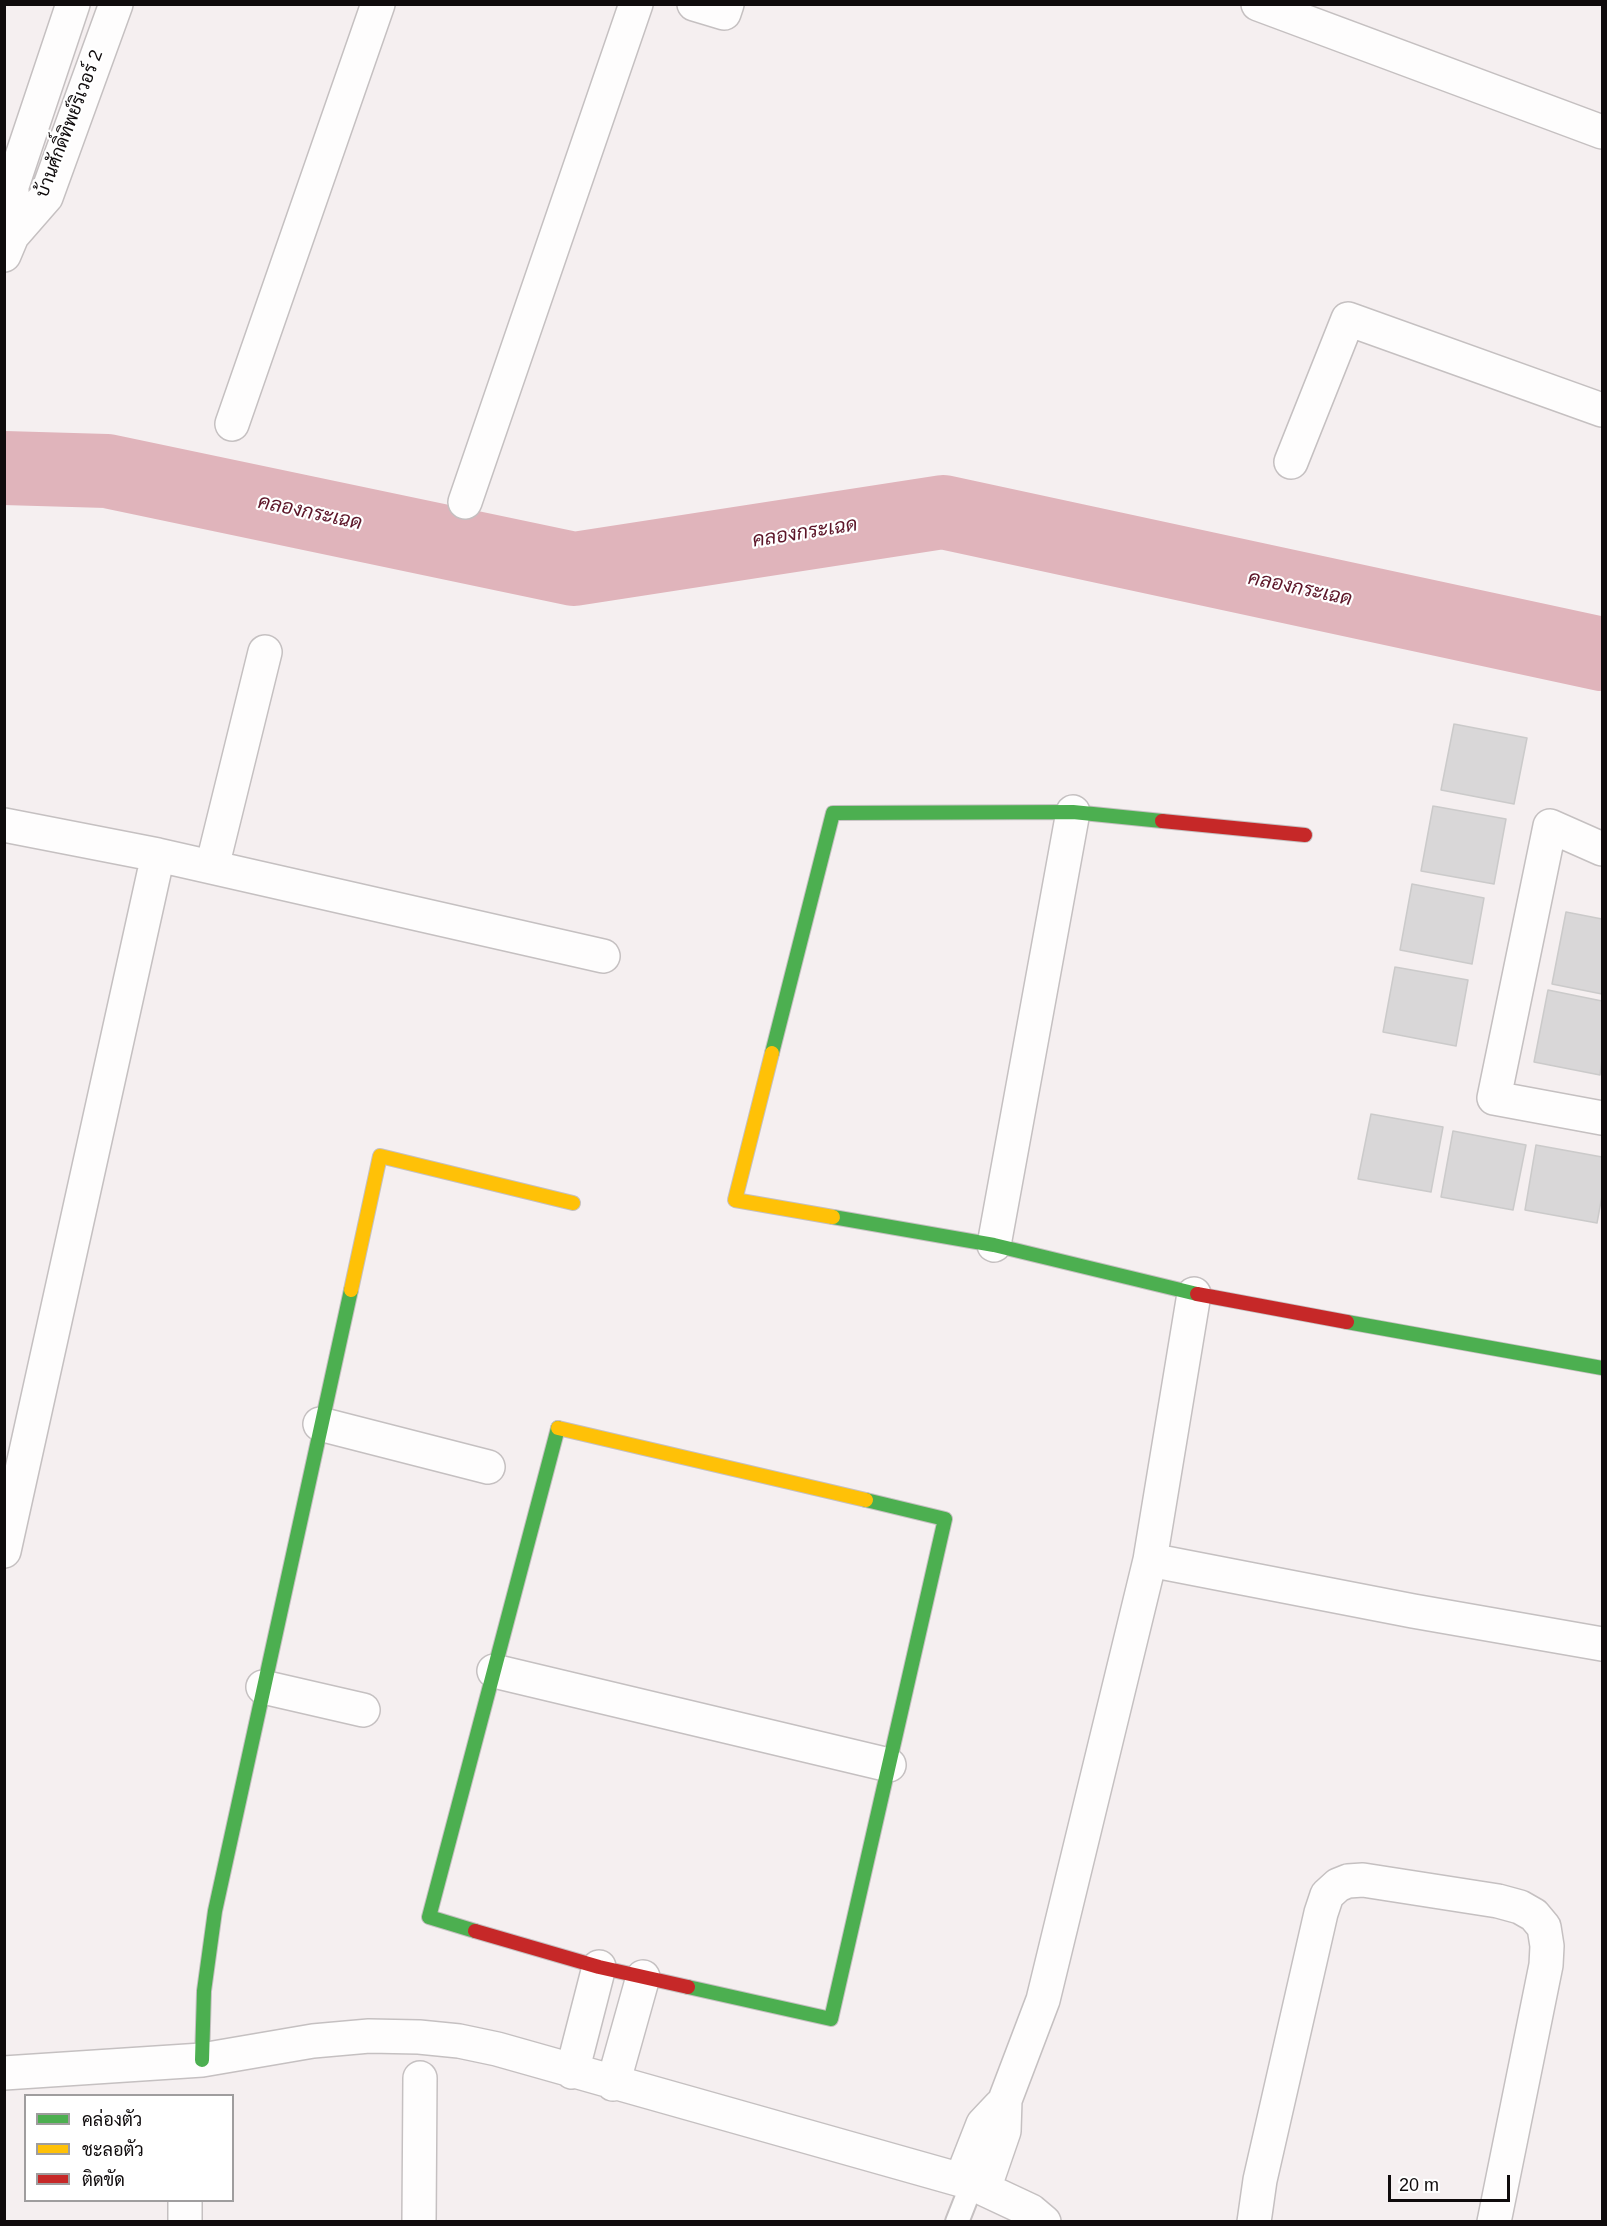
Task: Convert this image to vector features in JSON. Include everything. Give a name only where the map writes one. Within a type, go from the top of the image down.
[{"type":"street","name":"บ้านศักดิ์ทิพย์ริเวอร์ 2","points":[[8,246],[8,185],[74,4]]},
{"type":"street","name":"บ้านศักดิ์ทิพย์ริเวอร์ 2","points":[[8,246],[46,197],[116,4]]},
{"type":"street","points":[[232,424],[378,4]]},
{"type":"street","points":[[465,502],[636,4]]},
{"type":"street","points":[[1258,4],[1602,132]]},
{"type":"street","points":[[8,185],[46,197]]},
{"type":"street","points":[[1292,462],[1348,318],[1602,410]]},
{"type":"street","points":[[212,867],[265,652]]},
{"type":"street","points":[[994,1245],[1073,812]]},
{"type":"street","points":[[1305,835],[1073,812],[833,813],[735,1200],[994,1245],[1194,1294],[1602,1368]]},
{"type":"street","points":[[4,825],[158,855],[603,956]]},
{"type":"street","points":[[1602,849],[1550,826],[1494,1098],[1602,1118]]},
{"type":"street","points":[[4,1551],[158,855]]},
{"type":"street","points":[[202,2060],[204,1991],[215,1911],[380,1156],[573,1203]]},
{"type":"street","points":[[972,2184],[1004,2131],[1005,2100],[1043,2000],[1150,1560],[1194,1294]]},
{"type":"street","points":[[320,1424],[488,1467]]},
{"type":"street","points":[[558,1428],[945,1519],[831,2019],[599,1967],[429,1917],[494,1671],[558,1428]]},
{"type":"street","points":[[1150,1560],[1413,1611],[1602,1644]]},
{"type":"street","points":[[494,1671],[889,1765]]},
{"type":"street","points":[[263,1687],[363,1710]]},
{"type":"street","points":[[1254,2222],[1260,2180],[1321,1913],[1327,1895],[1338,1885],[1348,1881],[1364,1880],[1497,1901],[1520,1907],[1534,1915],[1544,1927],[1547,1946],[1546,1965],[1494,2222]]},
{"type":"street","points":[[572,2072],[599,1967]]},
{"type":"street","points":[[612,2084],[643,1977]]},
{"type":"street","points":[[4,2073],[202,2060],[313,2041],[369,2036],[459,2041],[497,2049],[612,2084],[972,2184],[1031,2211],[1044,2222]]},
{"type":"street","points":[[4,2061],[39,2071]]},
{"type":"street","points":[[419,2222],[420,2078]]},
{"type":"street","points":[[185,2202],[185,2222]]},
{"type":"lane","points":[[957,2222],[972,2184]]},
{"type":"building","points":[[1454,724],[1527,738],[1514,804],[1441,790]]},
{"type":"building","points":[[1433,806],[1506,819],[1494,884],[1421,871]]},
{"type":"building","points":[[1412,884],[1484,898],[1472,964],[1400,950]]},
{"type":"building","points":[[1566,912],[1602,919],[1602,994],[1552,984]]},
{"type":"building","points":[[1395,967],[1468,980],[1456,1046],[1383,1032]]},
{"type":"building","points":[[1548,990],[1602,1001],[1600,1075],[1534,1062]]},
{"type":"building","points":[[1371,1114],[1443,1127],[1431,1192],[1358,1179]]},
{"type":"building","points":[[1453,1131],[1526,1145],[1513,1210],[1441,1197]]},
{"type":"building","points":[[1536,1145],[1602,1157],[1602,1196],[1597,1223],[1525,1210]]},
{"type":"waterway","name":"คลองกระเฉด","points":[[4,468],[107,471],[574,569],[943,512],[1602,654]]},
{"type":"traffic: fast","points":[[772,1053],[833,813],[1073,812],[1162,821]]},
{"type":"traffic: fast","points":[[833,1217],[994,1245],[1197,1294]]},
{"type":"traffic: fast","points":[[202,2060],[204,1991],[215,1911],[351,1290]]},
{"type":"traffic: fast","points":[[1347,1322],[1602,1368]]},
{"type":"traffic: fast","points":[[475,1931],[429,1917],[558,1428]]},
{"type":"traffic: fast","points":[[688,1987],[831,2019],[945,1519],[866,1500]]},
{"type":"traffic: slow","points":[[772,1053],[735,1200],[833,1217]]},
{"type":"traffic: slow","points":[[351,1290],[380,1156],[573,1203]]},
{"type":"traffic: slow","points":[[558,1428],[866,1500]]},
{"type":"traffic: jam","points":[[1162,821],[1305,835]]},
{"type":"traffic: jam","points":[[1197,1294],[1347,1322]]},
{"type":"traffic: jam","points":[[475,1931],[599,1967],[688,1987]]}]
